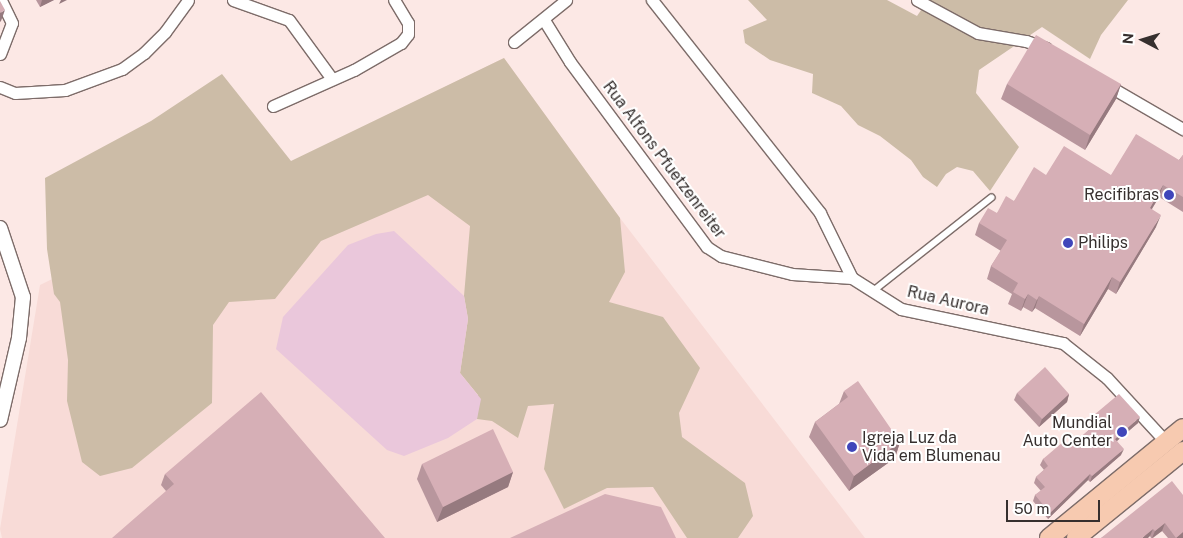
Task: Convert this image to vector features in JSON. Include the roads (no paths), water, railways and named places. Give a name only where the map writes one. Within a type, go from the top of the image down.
[{"type":"main road","points":[[1049,538],[1183,428]]},
{"type":"main road","points":[[1076,538],[1183,451]]},
{"type":"street","points":[[0,54],[12,23],[1,0]]},
{"type":"street","points":[[0,87],[14,93],[65,90],[122,69],[144,53],[165,32],[188,0]]},
{"type":"street","points":[[233,0],[289,20],[332,79]]},
{"type":"street","points":[[273,106],[392,50],[408,34],[408,22],[394,0]]},
{"type":"street","points":[[514,42],[544,20],[566,0]]},
{"type":"street","name":"Rua Aurora","points":[[652,0],[820,212],[852,278],[872,292],[910,311],[1063,343],[1107,378],[1166,442]]},
{"type":"street","points":[[917,0],[978,33],[1039,44],[1055,54]]},
{"type":"street","name":"Rua Alfons Pfuetzenreiter","points":[[544,20],[570,62],[707,247],[721,256],[792,274],[852,278]]},
{"type":"street","points":[[1098,79],[1183,129]]},
{"type":"street","points":[[0,228],[23,297],[19,338],[0,420]]},
{"type":"lane","points":[[872,292],[992,198]]},
{"type":"place","name":"Recifibras","points":[[1169,195]]},
{"type":"place","name":"Philips","points":[[1068,243]]},
{"type":"place","name":"Mundial Auto Center","points":[[1122,432]]},
{"type":"place","name":"Igreja Luz da Vida em Blumenau","points":[[852,447]]}]
